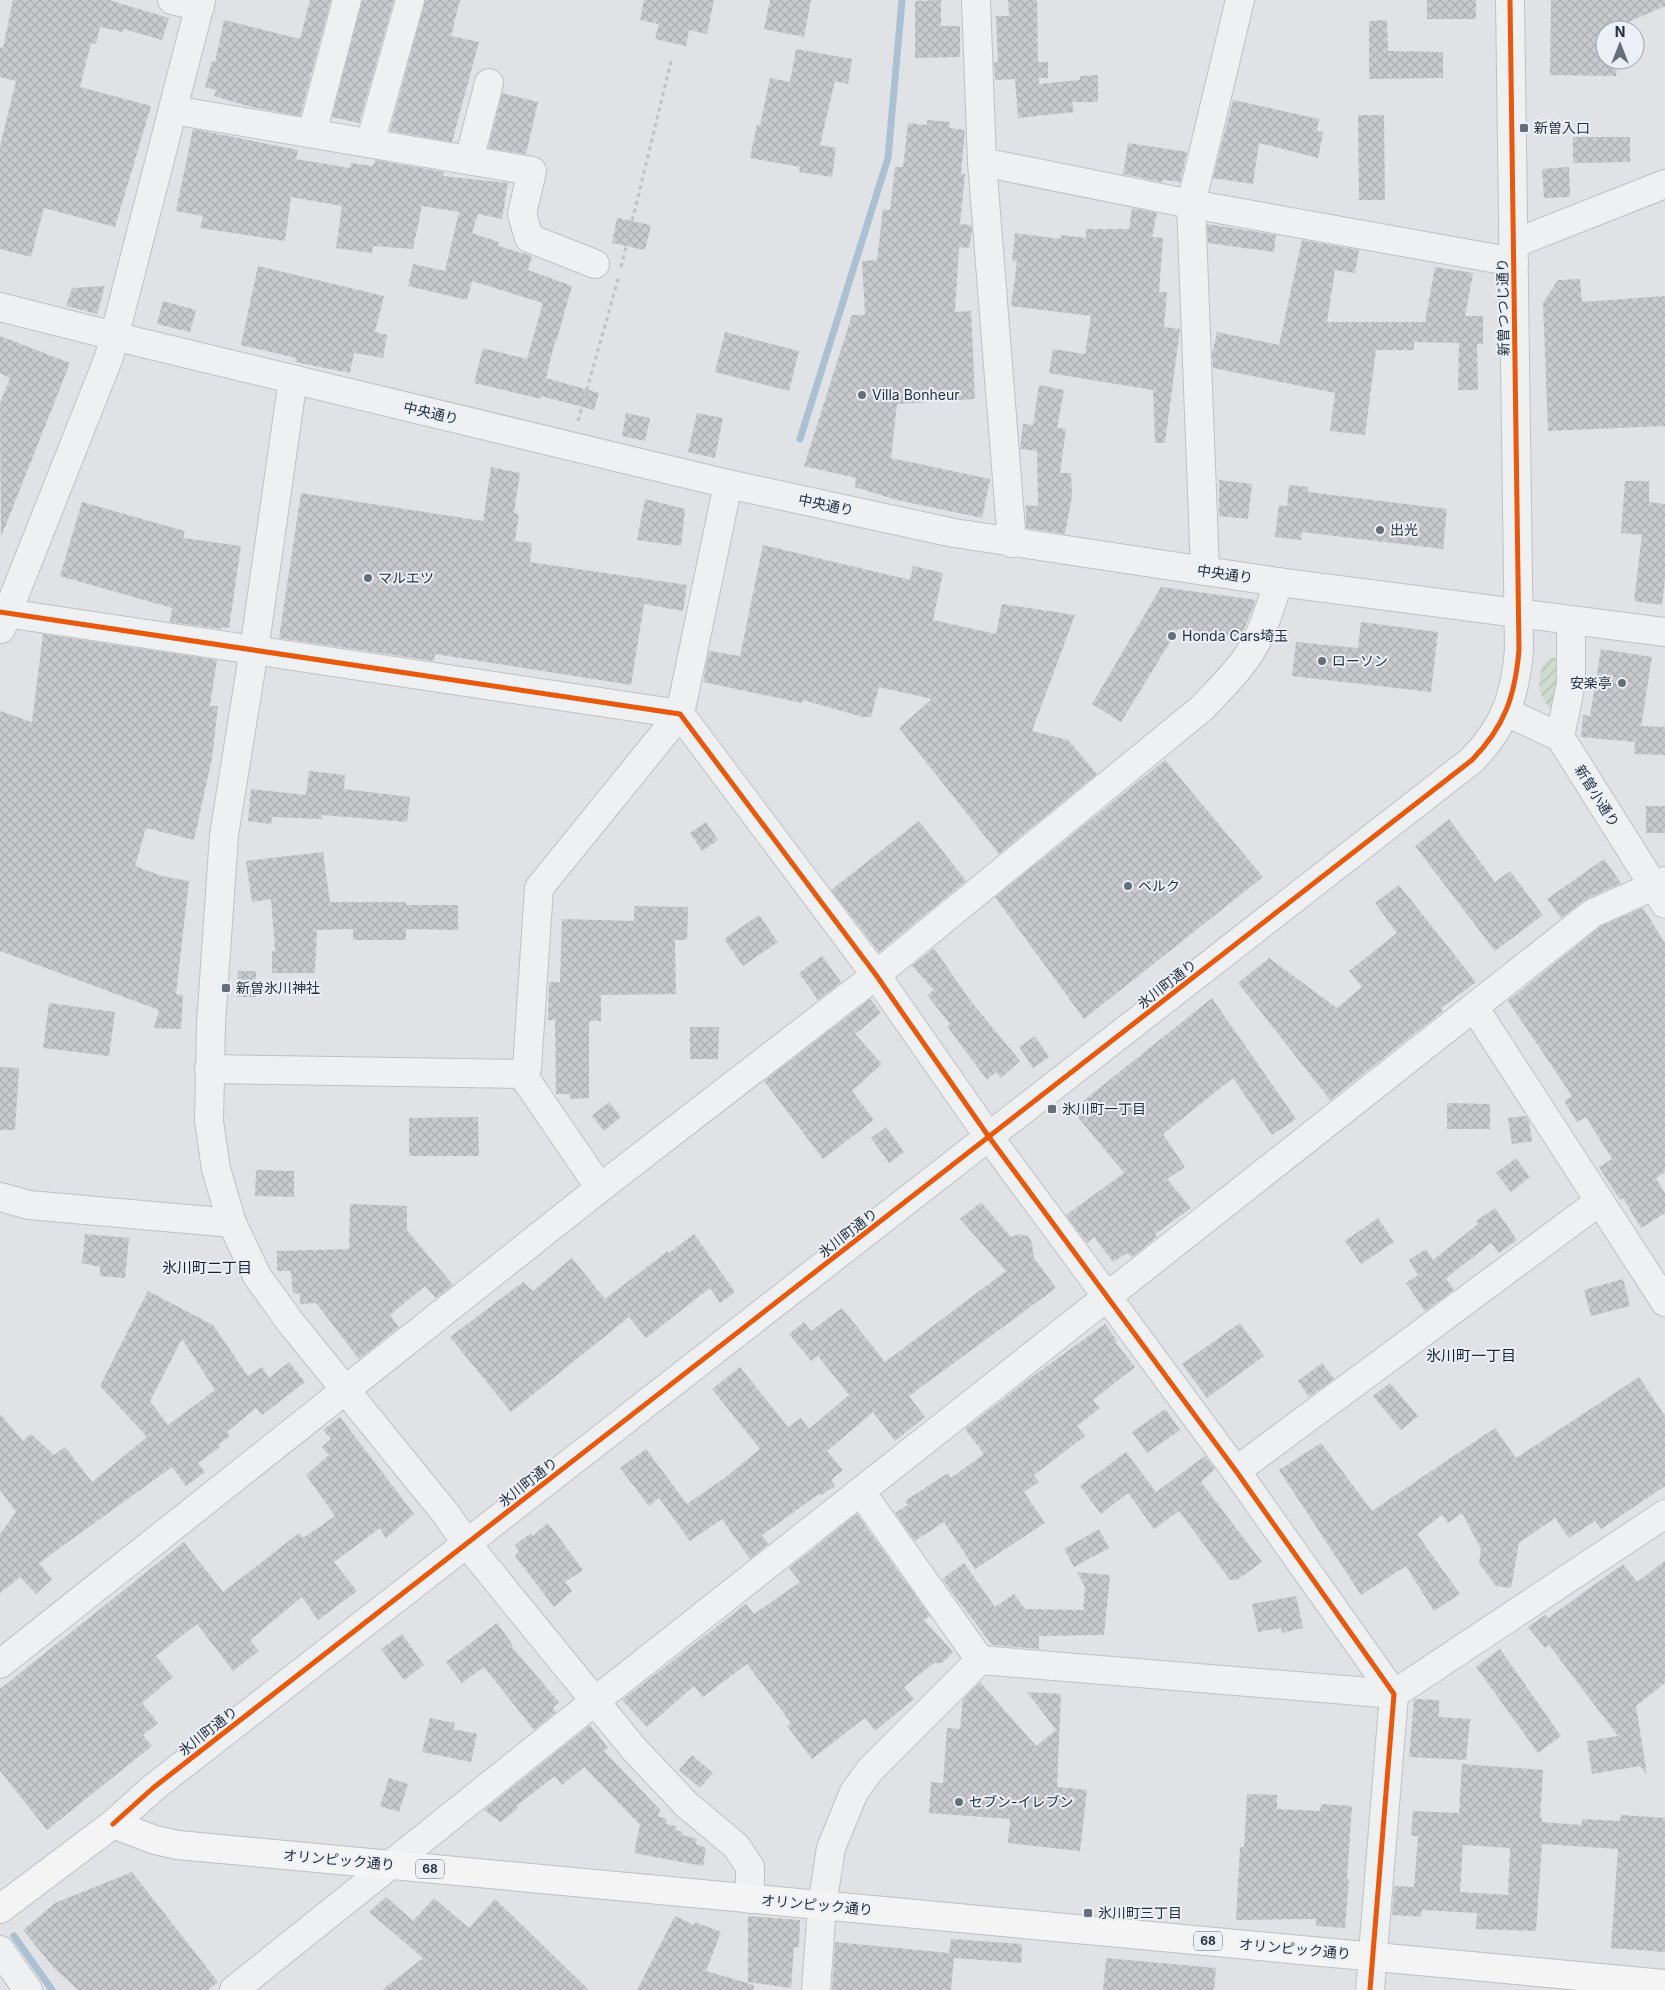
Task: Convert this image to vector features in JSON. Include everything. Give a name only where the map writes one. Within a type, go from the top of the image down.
[{"type":"main road","name":"オリンピック通り","points":[[113,1824],[155,1840],[178,1845],[1665,1984]]},
{"type":"main road","points":[[0,1909],[113,1824]]},
{"type":"street","points":[[172,0],[200,4],[109,357],[2,619],[254,650],[680,714],[876,975],[989,1137],[1236,1471],[1394,1694],[1370,1990]]},
{"type":"street","points":[[312,134],[347,0]]},
{"type":"street","points":[[370,143],[410,0]]},
{"type":"street","points":[[976,0],[982,162],[1012,543]]},
{"type":"street","points":[[1205,571],[1191,204],[1240,0]]},
{"type":"street","name":"新曽つつじ通り","points":[[1510,0],[1519,614]]},
{"type":"street","points":[[469,160],[489,83]]},
{"type":"street","points":[[173,110],[532,171],[522,214],[529,238],[595,264]]},
{"type":"street","points":[[982,162],[1191,204],[1513,253],[1665,184]]},
{"type":"street","name":"中央通り","points":[[0,307],[728,484],[954,533],[1278,582],[1665,632]]},
{"type":"street","points":[[293,379],[254,650],[224,835],[209,1069],[209,1121],[216,1169],[232,1223],[257,1276],[291,1323],[446,1514],[467,1544],[634,1749],[687,1805],[736,1846],[750,1867],[750,1899]]},
{"type":"street","points":[[522,1074],[527,1068],[539,888],[680,714],[728,484]]},
{"type":"street","points":[[0,1664],[600,1188],[876,975],[1202,708],[1229,680],[1251,651],[1267,616],[1278,582]]},
{"type":"street","name":"氷川町通り","points":[[113,1824],[153,1788],[1472,760],[1492,738],[1506,712],[1518,664],[1519,614]]},
{"type":"street","points":[[1506,712],[1560,737],[1571,683],[1571,620]]},
{"type":"street","name":"新曽小通り","points":[[1560,737],[1661,890]]},
{"type":"street","points":[[234,1990],[392,1865],[595,1700],[1593,913],[1661,890]]},
{"type":"street","points":[[1474,1007],[1665,1302]]},
{"type":"street","points":[[209,1069],[522,1074]]},
{"type":"street","points":[[522,1074],[600,1188]]},
{"type":"street","points":[[0,1197],[29,1205],[232,1223]]},
{"type":"street","points":[[1236,1471],[1600,1200]]},
{"type":"street","points":[[861,1492],[980,1660]]},
{"type":"street","points":[[816,1990],[822,1906],[831,1848],[854,1792],[870,1770],[980,1660],[1394,1694],[1665,1514]]},
{"type":"street","points":[[0,1950],[28,1990]]},
{"type":"path","points":[[572,446],[632,228],[672,56]]},
{"type":"shaded area","points":[[1550,658],[1565,658],[1555,712],[1544,701],[1539,686],[1541,670]]},
{"type":"building","points":[[13,0],[109,0],[169,18],[162,40],[124,29],[123,32],[100,27],[96,44],[91,43],[80,87],[151,106],[115,227],[44,208],[31,257],[0,249],[0,146],[16,81],[0,77],[0,47],[3,48]]},
{"type":"building","points":[[310,0],[331,0],[300,116],[251,107],[214,96],[216,90],[205,87],[212,61],[215,62],[224,20],[300,39]]},
{"type":"building","points":[[362,0],[394,0],[359,123],[332,117]]},
{"type":"building","points":[[425,0],[460,0],[451,36],[479,42],[452,142],[390,131]]},
{"type":"building","points":[[644,0],[714,0],[707,34],[689,30],[686,46],[655,39],[659,24],[640,20]]},
{"type":"building","points":[[770,0],[811,0],[804,37],[764,29]]},
{"type":"building","points":[[941,0],[941,26],[960,26],[960,57],[915,58],[915,1]]},
{"type":"building","points":[[1008,0],[1037,0],[1038,62],[1048,62],[1048,78],[1039,78],[1039,84],[1080,80],[1080,76],[1098,75],[1098,102],[1072,102],[1074,112],[1018,118],[1015,79],[995,80],[994,62],[998,62],[996,16],[1009,16]]},
{"type":"building","points":[[1427,0],[1476,0],[1476,19],[1427,19]]},
{"type":"building","points":[[1551,0],[1665,0],[1665,6],[1633,20],[1595,20],[1595,70],[1616,70],[1616,76],[1550,75]]},
{"type":"building","points":[[1387,20],[1388,51],[1443,52],[1443,78],[1369,79],[1369,21]]},
{"type":"building","points":[[796,49],[852,59],[848,84],[835,81],[820,145],[836,148],[832,177],[799,172],[800,167],[750,158],[757,124],[760,125],[770,78],[790,82]]},
{"type":"building","points":[[502,93],[538,102],[526,154],[488,148]]},
{"type":"building","points":[[1233,100],[1319,119],[1317,131],[1323,132],[1318,158],[1259,143],[1253,184],[1213,178]]},
{"type":"building","points":[[1358,115],[1384,115],[1385,200],[1359,200]]},
{"type":"building","points":[[927,120],[950,122],[949,128],[965,130],[961,174],[965,174],[960,224],[971,225],[972,230],[969,248],[959,247],[955,312],[971,311],[975,399],[897,404],[891,458],[990,479],[982,518],[897,500],[855,487],[856,478],[804,466],[852,315],[865,315],[862,261],[877,260],[883,209],[890,210],[895,167],[903,167],[908,123],[927,125]]},
{"type":"building","points":[[193,129],[298,150],[296,159],[350,168],[351,163],[373,166],[375,160],[444,172],[443,176],[508,183],[502,219],[478,214],[472,233],[499,242],[498,246],[532,256],[528,270],[572,286],[546,378],[599,393],[594,410],[541,396],[541,399],[474,383],[483,348],[527,359],[543,303],[472,281],[467,300],[408,286],[413,264],[445,271],[459,212],[422,206],[413,249],[373,246],[372,253],[336,248],[342,206],[291,197],[285,241],[200,228],[203,216],[176,211]]},
{"type":"building","points":[[1573,137],[1630,137],[1630,162],[1573,163]]},
{"type":"building","points":[[1128,143],[1187,152],[1180,182],[1163,180],[1162,182],[1123,174]]},
{"type":"building","points":[[1569,167],[1570,197],[1544,198],[1542,169]]},
{"type":"building","points":[[1132,208],[1157,213],[1152,237],[1163,238],[1159,292],[1167,292],[1164,327],[1180,329],[1165,443],[1155,443],[1153,390],[1049,373],[1053,349],[1085,354],[1091,316],[1011,306],[1017,262],[1012,261],[1015,233],[1061,239],[1061,235],[1086,238],[1086,229],[1129,229]]},
{"type":"building","points":[[617,218],[651,225],[645,250],[612,243]]},
{"type":"building","points":[[1207,224],[1276,235],[1274,252],[1208,243]]},
{"type":"building","points":[[1302,240],[1359,250],[1355,273],[1335,270],[1327,322],[1425,322],[1435,267],[1473,273],[1465,316],[1483,316],[1483,344],[1477,344],[1478,390],[1458,390],[1459,343],[1414,342],[1414,350],[1376,350],[1365,435],[1330,431],[1335,393],[1213,368],[1212,354],[1217,332],[1279,345]]},
{"type":"building","points":[[258,266],[384,296],[375,332],[387,335],[383,358],[354,353],[350,373],[295,362],[296,358],[241,345]]},
{"type":"building","points":[[1580,279],[1582,302],[1665,296],[1665,426],[1548,431],[1543,303],[1558,280]]},
{"type":"building","points":[[105,286],[97,314],[66,306],[72,288]]},
{"type":"building","points":[[163,301],[196,310],[190,332],[157,324]]},
{"type":"building","points":[[725,332],[799,351],[789,391],[715,372]]},
{"type":"building","points":[[0,336],[70,363],[1,537],[0,403],[10,378],[0,373]]},
{"type":"building","points":[[1039,385],[1064,390],[1057,428],[1066,429],[1060,473],[1071,473],[1072,496],[1065,534],[1026,528],[1026,505],[1038,506],[1037,451],[1020,449],[1023,424],[1033,425]]},
{"type":"building","points":[[626,413],[650,418],[645,441],[622,436]]},
{"type":"building","points":[[697,413],[723,418],[715,458],[688,452]]},
{"type":"building","points":[[491,467],[520,473],[514,513],[519,514],[515,541],[532,543],[530,562],[687,585],[683,611],[644,604],[631,685],[435,654],[434,661],[279,638],[301,493],[483,521]]},
{"type":"building","points":[[1219,480],[1252,484],[1248,519],[1219,516]]},
{"type":"building","points":[[1625,481],[1649,481],[1649,502],[1665,504],[1665,579],[1662,605],[1634,601],[1642,535],[1621,533]]},
{"type":"building","points":[[1289,485],[1308,487],[1308,492],[1447,509],[1443,549],[1302,532],[1301,540],[1275,537],[1279,505],[1287,506]]},
{"type":"building","points":[[645,499],[685,509],[681,546],[637,540]]},
{"type":"building","points":[[82,502],[185,531],[183,538],[241,546],[229,628],[222,627],[221,629],[170,622],[172,608],[60,576]]},
{"type":"building","points":[[763,545],[910,580],[913,566],[943,573],[933,620],[996,634],[1002,604],[1075,615],[1032,731],[1068,740],[1097,774],[999,854],[899,728],[932,699],[879,687],[871,717],[863,717],[803,700],[802,703],[703,682],[709,651],[740,656]]},
{"type":"building","points":[[1161,587],[1256,600],[1241,637],[1178,629],[1121,722],[1092,704]]},
{"type":"building","points":[[1361,622],[1438,632],[1431,692],[1292,676],[1296,642],[1358,648]]},
{"type":"building","points":[[43,634],[217,660],[210,706],[218,706],[212,758],[194,840],[146,828],[135,866],[162,876],[189,881],[176,994],[183,995],[181,1029],[154,1028],[159,1010],[0,951],[0,711],[32,722]]},
{"type":"building","points":[[1601,649],[1652,657],[1641,726],[1665,727],[1665,755],[1634,754],[1635,742],[1581,737],[1583,715],[1590,716]]},
{"type":"building","name":"ベルク","points":[[1165,760],[1263,877],[1084,1019],[995,897]]},
{"type":"building","points":[[309,771],[345,775],[344,789],[410,797],[407,822],[322,815],[322,819],[272,817],[271,824],[248,821],[251,789],[306,795]]},
{"type":"building","points":[[1646,806],[1665,806],[1665,833],[1646,833]]},
{"type":"building","points":[[1449,819],[1495,882],[1510,871],[1543,915],[1495,951],[1415,846]]},
{"type":"building","points":[[919,821],[966,881],[879,952],[831,890]]},
{"type":"building","points":[[706,822],[718,840],[702,851],[690,833]]},
{"type":"building","points":[[323,852],[330,902],[406,902],[406,905],[458,905],[458,930],[406,929],[406,940],[353,940],[353,929],[317,930],[315,973],[272,973],[272,951],[275,951],[271,899],[252,902],[246,861]]},
{"type":"building","points":[[1604,859],[1621,883],[1586,899],[1561,918],[1547,899]]},
{"type":"building","points":[[1399,885],[1476,982],[1441,1008],[1443,1011],[1330,1100],[1238,983],[1269,958],[1337,1008],[1362,987],[1349,971],[1397,933],[1375,903]]},
{"type":"building","points":[[634,906],[688,907],[687,940],[675,940],[676,994],[601,995],[601,1021],[589,1021],[589,1098],[570,1099],[569,1094],[556,1094],[555,1020],[548,1020],[549,982],[560,982],[562,919],[634,921]]},
{"type":"building","points":[[1643,908],[1665,943],[1665,1172],[1656,1178],[1665,1193],[1665,1213],[1641,1228],[1623,1198],[1620,1200],[1599,1167],[1612,1159],[1586,1117],[1577,1122],[1564,1101],[1572,1096],[1508,1001],[1601,926]]},
{"type":"building","points":[[759,915],[778,942],[743,966],[724,939]]},
{"type":"building","points":[[934,948],[969,999],[1020,1061],[1001,1078],[996,1072],[987,1080],[947,1026],[950,1024],[927,995],[934,990],[912,966]]},
{"type":"building","points":[[822,956],[841,982],[818,1000],[799,973]]},
{"type":"building","points":[[238,971],[256,971],[256,997],[237,997]]},
{"type":"building","points":[[1212,998],[1296,1119],[1272,1135],[1233,1078],[1163,1134],[1185,1167],[1167,1179],[1191,1208],[1155,1234],[1157,1237],[1132,1257],[1127,1253],[1113,1262],[1094,1237],[1087,1243],[1066,1215],[1124,1173],[1072,1110]]},
{"type":"building","points":[[870,999],[881,1013],[855,1034],[882,1064],[852,1091],[874,1120],[823,1159],[764,1081]]},
{"type":"building","points":[[49,1003],[115,1012],[109,1056],[43,1048]]},
{"type":"building","points":[[690,1027],[719,1027],[718,1059],[690,1059]]},
{"type":"building","points":[[1035,1036],[1049,1057],[1033,1068],[1019,1047]]},
{"type":"building","points":[[0,1067],[19,1068],[15,1130],[0,1130]]},
{"type":"building","points":[[609,1102],[621,1117],[604,1131],[592,1116]]},
{"type":"building","points":[[1447,1103],[1490,1104],[1490,1129],[1447,1129]]},
{"type":"building","points":[[1526,1116],[1529,1121],[1532,1141],[1512,1144],[1508,1118]]},
{"type":"building","points":[[478,1117],[479,1156],[409,1156],[409,1118]]},
{"type":"building","points":[[886,1127],[904,1152],[889,1163],[871,1138]]},
{"type":"building","points":[[1516,1158],[1530,1177],[1511,1192],[1496,1173]]},
{"type":"building","points":[[256,1170],[294,1171],[294,1197],[255,1196]]},
{"type":"building","points":[[981,1202],[1011,1237],[1018,1234],[1028,1236],[1032,1243],[1034,1258],[1056,1288],[909,1396],[925,1417],[895,1441],[873,1412],[827,1451],[843,1470],[831,1480],[835,1486],[821,1495],[819,1494],[762,1535],[768,1544],[750,1559],[722,1519],[690,1541],[659,1498],[649,1506],[620,1468],[646,1449],[687,1504],[726,1477],[760,1449],[712,1389],[740,1367],[788,1427],[801,1418],[809,1429],[849,1395],[818,1356],[811,1361],[789,1334],[804,1322],[811,1331],[842,1308],[885,1362],[1006,1271],[960,1219]]},
{"type":"building","points":[[350,1204],[407,1206],[407,1230],[453,1285],[436,1298],[425,1286],[390,1315],[399,1327],[359,1359],[316,1303],[300,1304],[300,1294],[293,1293],[291,1271],[277,1271],[277,1251],[349,1249]]},
{"type":"building","points":[[1495,1208],[1517,1240],[1499,1253],[1491,1243],[1446,1278],[1454,1290],[1425,1311],[1406,1283],[1418,1275],[1409,1260],[1426,1249],[1433,1260],[1478,1224],[1476,1221]]},
{"type":"building","points":[[1378,1218],[1394,1242],[1361,1264],[1345,1241]]},
{"type":"building","points":[[85,1234],[129,1238],[125,1278],[100,1276],[100,1267],[82,1263]]},
{"type":"building","points":[[694,1234],[735,1292],[720,1303],[710,1288],[646,1338],[629,1317],[511,1412],[450,1337],[523,1282],[533,1291],[572,1258],[605,1299],[668,1251],[669,1253]]},
{"type":"building","points":[[1623,1279],[1630,1306],[1591,1316],[1584,1290]]},
{"type":"building","points":[[148,1291],[213,1325],[248,1376],[262,1367],[269,1378],[289,1362],[305,1382],[262,1415],[256,1408],[227,1432],[230,1436],[219,1444],[220,1447],[198,1463],[205,1472],[186,1486],[172,1467],[39,1563],[52,1579],[36,1594],[20,1577],[0,1593],[0,1534],[16,1512],[0,1490],[0,1414],[23,1441],[31,1434],[54,1455],[65,1447],[92,1482],[147,1437],[100,1386]],"holes":[[[182,1339],[215,1390],[168,1425],[150,1401]]]},
{"type":"building","points":[[1240,1323],[1264,1356],[1207,1398],[1182,1364]]},
{"type":"building","points":[[1105,1324],[1117,1341],[1115,1342],[1135,1367],[1093,1400],[1100,1408],[1077,1426],[1085,1436],[1034,1475],[1039,1482],[1024,1492],[1045,1523],[975,1569],[944,1522],[915,1541],[895,1513],[908,1505],[905,1501],[948,1473],[951,1478],[984,1454],[965,1429],[1029,1379]]},
{"type":"building","points":[[1322,1363],[1334,1379],[1309,1397],[1298,1381]]},
{"type":"building","points":[[1639,1377],[1665,1416],[1665,1486],[1601,1529],[1595,1521],[1569,1538],[1555,1518],[1519,1543],[1511,1588],[1496,1586],[1479,1563],[1481,1549],[1462,1513],[1448,1523],[1442,1515],[1417,1534],[1460,1594],[1434,1611],[1406,1566],[1361,1595],[1279,1470],[1321,1443],[1372,1511],[1495,1428],[1516,1458]]},
{"type":"building","points":[[1390,1383],[1418,1416],[1401,1430],[1373,1396]]},
{"type":"building","points":[[1165,1409],[1180,1430],[1147,1453],[1132,1432]]},
{"type":"building","points":[[340,1417],[414,1514],[386,1538],[380,1528],[334,1562],[357,1591],[318,1620],[302,1597],[250,1640],[259,1651],[233,1671],[197,1624],[156,1656],[173,1677],[142,1703],[158,1723],[143,1735],[152,1746],[47,1830],[0,1771],[0,1689],[184,1542],[223,1592],[299,1533],[303,1538],[335,1516],[306,1475],[329,1455],[322,1447],[331,1439],[323,1430]]},
{"type":"building","points":[[1126,1452],[1156,1492],[1205,1456],[1215,1469],[1201,1482],[1262,1562],[1237,1580],[1230,1580],[1179,1511],[1154,1529],[1128,1493],[1101,1514],[1080,1486]]},
{"type":"building","points":[[857,1514],[930,1616],[924,1620],[953,1652],[942,1663],[934,1663],[904,1687],[914,1699],[875,1731],[866,1719],[862,1720],[812,1759],[787,1726],[791,1723],[747,1664],[703,1697],[694,1686],[647,1727],[622,1700],[746,1604],[754,1614],[800,1582],[789,1568]]},
{"type":"building","points":[[548,1523],[583,1570],[565,1582],[572,1591],[554,1607],[515,1556],[519,1551],[515,1545],[531,1533],[533,1536]]},
{"type":"building","points":[[1099,1529],[1109,1548],[1074,1567],[1064,1549]]},
{"type":"building","points":[[1665,1561],[1665,1683],[1636,1706],[1647,1775],[1640,1766],[1592,1774],[1587,1741],[1618,1736],[1549,1645],[1545,1648],[1528,1627],[1545,1615],[1548,1618],[1623,1564],[1637,1582]]},
{"type":"building","points":[[964,1563],[995,1607],[1014,1594],[1025,1609],[1083,1610],[1085,1587],[1077,1572],[1110,1575],[1104,1635],[1039,1636],[1039,1649],[992,1645],[942,1579]]},
{"type":"building","points":[[1296,1596],[1303,1628],[1282,1633],[1281,1628],[1258,1632],[1252,1604]]},
{"type":"building","points":[[497,1623],[513,1645],[511,1646],[559,1702],[553,1708],[556,1712],[534,1730],[484,1667],[462,1683],[446,1662]]},
{"type":"building","points":[[402,1634],[424,1665],[404,1680],[381,1649]]},
{"type":"building","points":[[1500,1649],[1561,1736],[1538,1753],[1476,1667]]},
{"type":"building","points":[[980,1682],[1036,1746],[1056,1730],[1027,1692],[1061,1694],[1057,1787],[1087,1790],[1080,1851],[1008,1843],[1010,1819],[929,1813],[931,1782],[943,1783],[947,1728],[960,1729],[963,1699]]},
{"type":"building","points":[[1414,1699],[1439,1700],[1439,1717],[1470,1719],[1466,1760],[1409,1757]]},
{"type":"building","points":[[430,1718],[455,1723],[453,1729],[477,1734],[471,1762],[422,1752]]},
{"type":"building","points":[[590,1725],[608,1748],[604,1751],[660,1810],[658,1816],[667,1819],[666,1824],[676,1826],[676,1830],[682,1832],[682,1835],[697,1839],[696,1844],[706,1848],[703,1866],[634,1853],[640,1825],[584,1767],[562,1785],[555,1776],[516,1806],[518,1808],[501,1822],[484,1810]]},
{"type":"building","points":[[692,1755],[713,1773],[700,1788],[679,1770]]},
{"type":"building","points":[[1462,1764],[1543,1770],[1540,1818],[1542,1818],[1542,1822],[1582,1825],[1582,1819],[1620,1821],[1621,1815],[1665,1818],[1665,1952],[1611,1948],[1618,1849],[1542,1844],[1536,1931],[1476,1929],[1477,1913],[1422,1910],[1421,1917],[1392,1915],[1394,1886],[1414,1887],[1418,1836],[1411,1836],[1413,1811],[1459,1813]],"holes":[[[1463,1845],[1510,1848],[1508,1895],[1460,1892]]]},
{"type":"building","points":[[389,1778],[408,1784],[399,1812],[380,1806]]},
{"type":"building","points":[[1247,1794],[1277,1795],[1277,1809],[1320,1811],[1321,1804],[1352,1806],[1345,1928],[1316,1926],[1316,1919],[1236,1920],[1240,1847],[1244,1847]]},
{"type":"building","points":[[132,1872],[218,1982],[208,1990],[78,1990],[53,1967],[23,1930],[55,1903]]},
{"type":"building","points":[[386,1897],[413,1921],[434,1898],[469,1928],[495,1899],[589,1990],[382,1990],[423,1958],[369,1912]]},
{"type":"building","points":[[675,1916],[694,1925],[695,1922],[721,1932],[706,1971],[754,1985],[754,1990],[637,1990]]},
{"type":"building","points":[[748,1916],[800,1920],[799,1947],[794,1947],[791,1988],[748,1982]]},
{"type":"building","points":[[951,1939],[1022,1944],[1021,1963],[954,1958],[951,1990],[832,1990],[835,1942],[949,1953]]},
{"type":"building","points":[[1106,1958],[1216,1968],[1214,1990],[1103,1990]]},
{"type":"waterway","points":[[800,439],[888,158],[902,0]]},
{"type":"waterway","points":[[14,1936],[52,1990]]},
{"type":"cycle path","points":[[113,1824],[153,1788],[1472,760],[1493,735],[1511,696],[1515,682],[1519,650],[1510,0]]},
{"type":"cycle path","points":[[0,612],[680,714],[876,975],[989,1137],[1236,1471],[1394,1694],[1370,1990]]},
{"type":"place","name":"新曽入口","points":[[1524,128]]},
{"type":"place","name":"Villa Bonheur","points":[[862,395]]},
{"type":"place","name":"出光","points":[[1380,530]]},
{"type":"place","name":"マルエツ","points":[[368,578]]},
{"type":"place","name":"Honda Cars埼玉","points":[[1172,636]]},
{"type":"place","name":"ローソン","points":[[1322,661]]},
{"type":"place","name":"安楽亭","points":[[1622,683]]},
{"type":"place","name":"ベルク","points":[[1128,886]]},
{"type":"place","name":"新曽氷川神社","points":[[226,988]]},
{"type":"place","name":"氷川町一丁目","points":[[1052,1109]]},
{"type":"place","name":"セブン-イレブン","points":[[959,1802]]},
{"type":"place","name":"氷川町三丁目","points":[[1088,1913]]},
{"type":"district","name":"氷川町二丁目","points":[[207,1268]]},
{"type":"district","name":"氷川町一丁目","points":[[1471,1356]]}]
